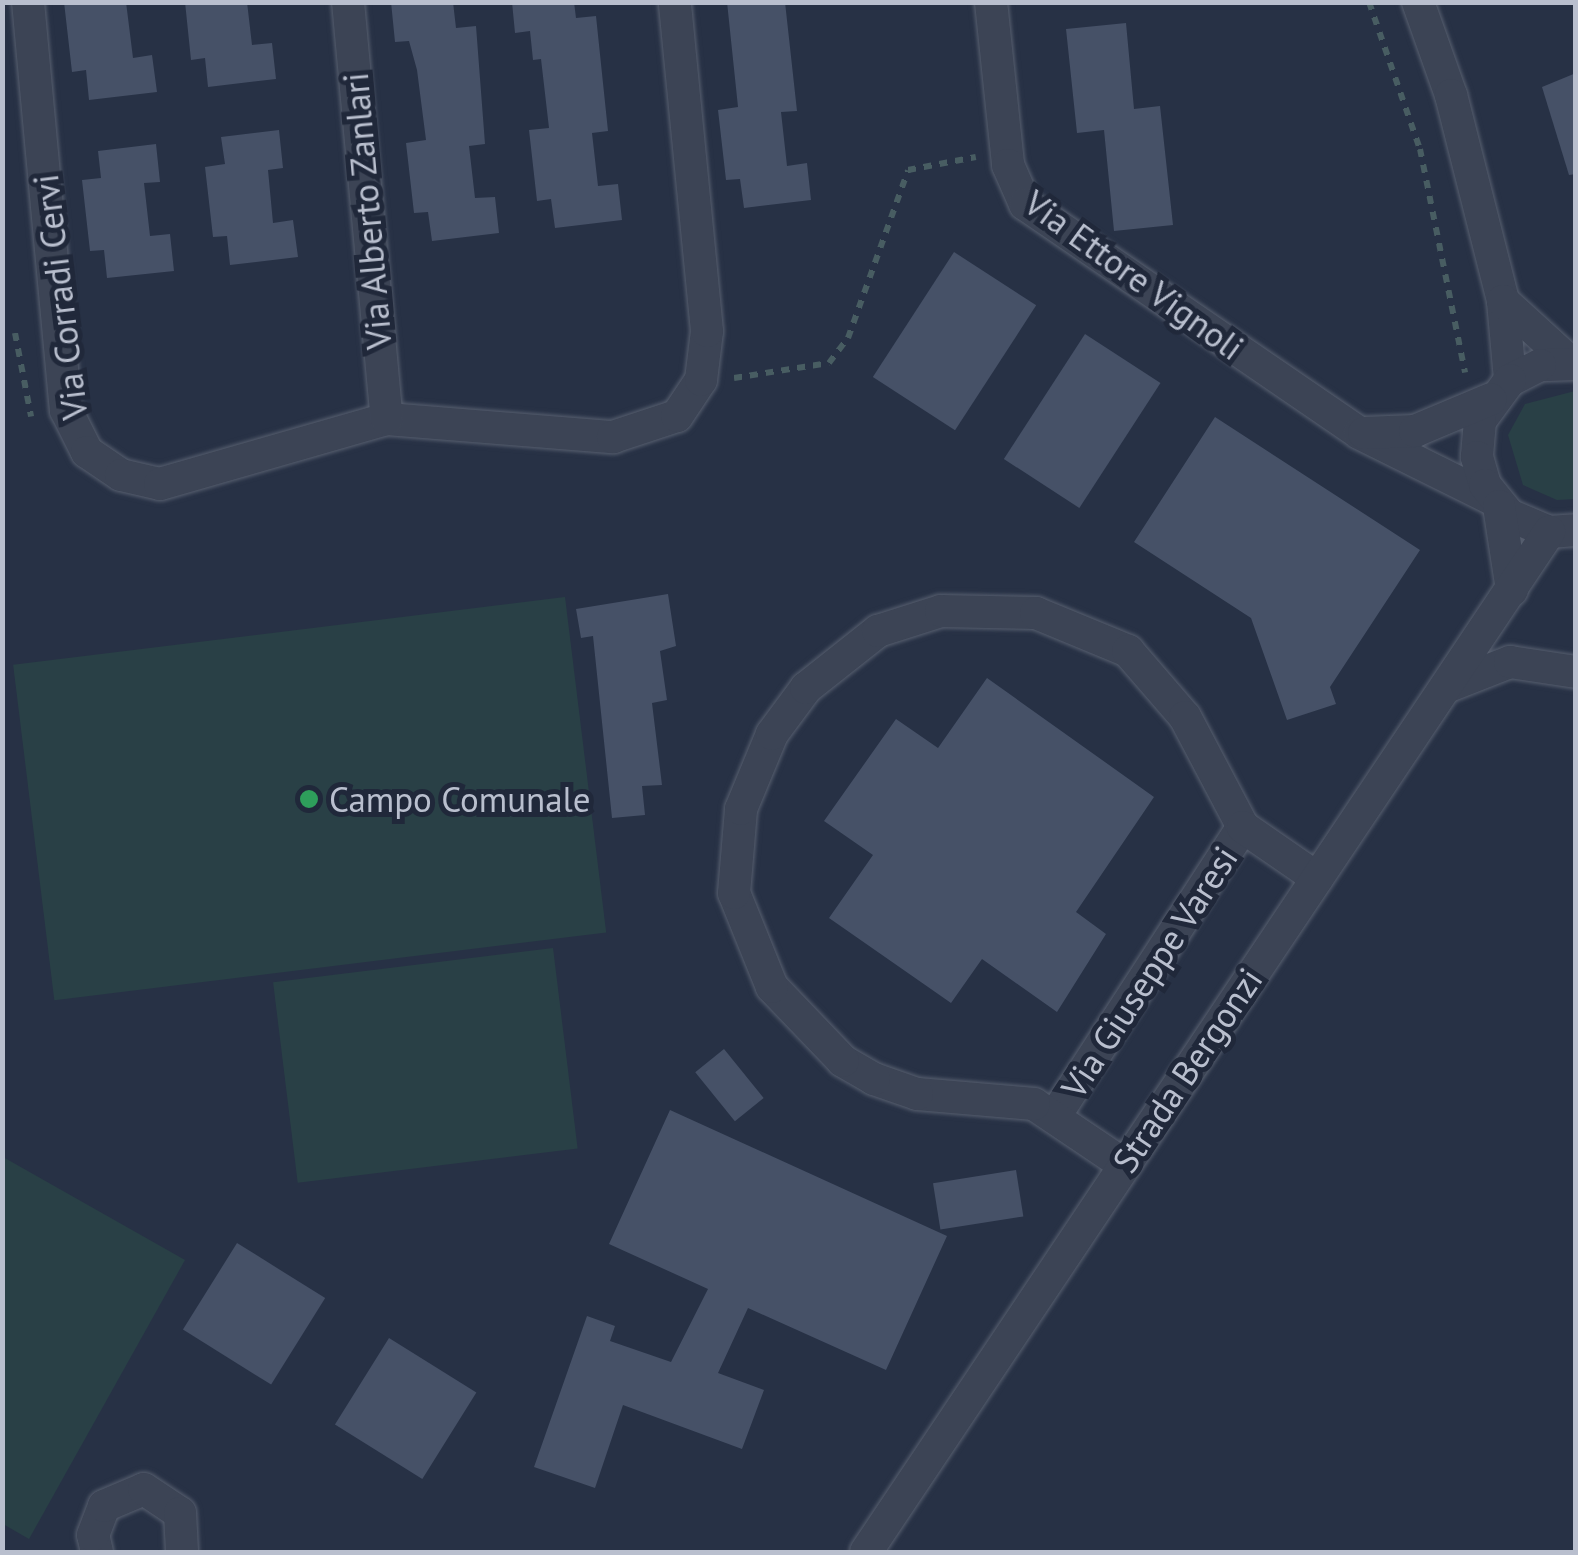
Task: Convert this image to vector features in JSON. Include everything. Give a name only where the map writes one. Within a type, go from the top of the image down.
[{"type":"street","name":"Via Corradi Cervi","points":[[28,2],[66,410],[87,452],[121,474],[160,484],[387,419],[613,436],[659,427],[690,400],[707,360],[707,330],[675,2]]},
{"type":"street","name":"Via Alberto Zanlari","points":[[348,2],[387,419]]},
{"type":"street","name":"Via Ettore Vignoli","points":[[991,2],[1008,165],[1025,204],[1360,433],[1566,535]]},
{"type":"street","points":[[1418,2],[1451,94],[1504,301],[1501,390],[1477,457],[1496,503],[1512,590]]},
{"type":"street","points":[[1504,301],[1573,364]]},
{"type":"street","points":[[1360,433],[1415,430],[1501,390],[1540,365],[1573,364]]},
{"type":"street","name":"Strada Bergonzi","points":[[866,1552],[1122,1164],[1512,590],[1566,535]]},
{"type":"street","name":"Via Giuseppe Varesi","points":[[1122,1164],[1034,1104],[917,1094],[874,1079],[843,1061],[772,988],[734,893],[734,863],[741,809],[772,734],[806,688],[878,631],[941,611],[1036,613],[1128,651],[1162,684],[1243,827],[1317,878]]},
{"type":"street","points":[[1446,687],[1510,662],[1576,672]]},
{"type":"street","name":"Via Giuseppe Varesi","points":[[1055,1116],[1243,827]]},
{"type":"street","points":[[97,1552],[94,1535],[104,1506],[144,1489],[180,1513],[182,1552]]},
{"type":"path","points":[[1369,2],[1420,149],[1467,363],[1458,385]]},
{"type":"green space","points":[[1575,391],[1575,499],[1557,500],[1523,485],[1508,435],[1525,404]]},
{"type":"green space","name":"Campo Comunale","points":[[565,597],[606,932],[54,1000],[13,665]]},
{"type":"green space","points":[[553,948],[578,1148],[298,1183],[273,982]]},
{"type":"green space","points":[[3,1157],[185,1260],[29,1539],[3,1524]]},
{"type":"building","points":[[64,2],[126,2],[133,58],[152,55],[157,92],[89,100],[86,70],[72,72]]},
{"type":"building","points":[[185,2],[247,2],[252,45],[272,43],[276,79],[208,87],[205,58],[191,60]]},
{"type":"building","points":[[391,2],[453,2],[456,28],[476,26],[485,144],[469,146],[475,198],[495,197],[499,233],[432,241],[428,212],[414,213],[406,143],[426,140],[417,70],[409,41],[395,42]]},
{"type":"building","points":[[512,2],[574,2],[576,18],[596,16],[608,131],[592,133],[598,186],[618,184],[622,220],[555,228],[551,199],[537,201],[529,130],[549,128],[541,59],[533,60],[530,31],[515,33]]},
{"type":"building","points":[[727,2],[785,2],[797,111],[781,112],[787,166],[807,163],[811,200],[744,208],[740,179],[726,180],[718,110],[738,107]]},
{"type":"building","points":[[1126,23],[1134,109],[1160,106],[1173,225],[1114,231],[1104,130],[1077,133],[1066,29]]},
{"type":"building","points":[[1576,73],[1576,174],[1569,175],[1542,87]]},
{"type":"building","points":[[279,130],[283,168],[268,170],[273,223],[293,220],[298,257],[230,265],[227,236],[213,237],[205,167],[225,164],[221,137]]},
{"type":"building","points":[[156,144],[160,182],[144,183],[150,236],[170,234],[174,271],[107,278],[104,250],[90,251],[82,180],[101,178],[98,151]]},
{"type":"building","points":[[954,252],[1036,305],[955,430],[873,377]]},
{"type":"building","points":[[1085,334],[1160,383],[1079,508],[1004,459]]},
{"type":"building","points":[[1215,417],[1420,550],[1330,687],[1336,704],[1287,720],[1251,618],[1134,542]]},
{"type":"building","points":[[668,594],[676,646],[660,651],[667,700],[652,703],[662,785],[642,786],[645,815],[612,818],[593,636],[581,638],[576,609]]},
{"type":"building","points":[[987,678],[1154,797],[1076,912],[1106,934],[1057,1012],[982,959],[951,1003],[829,918],[873,855],[824,821],[896,719],[938,748]]},
{"type":"building","points":[[724,1049],[764,1098],[735,1121],[695,1072]]},
{"type":"building","points":[[670,1110],[947,1236],[886,1370],[748,1308],[718,1373],[764,1390],[742,1449],[623,1405],[595,1488],[534,1467],[587,1316],[615,1326],[610,1341],[671,1362],[708,1289],[609,1244]]},
{"type":"building","points":[[1016,1170],[1023,1216],[940,1230],[933,1183]]},
{"type":"building","points":[[237,1243],[325,1298],[271,1385],[183,1330]]},
{"type":"building","points":[[389,1338],[476,1393],[422,1479],[335,1425]]},
{"type":"place","name":"Campo Comunale","points":[[309,799]]}]
